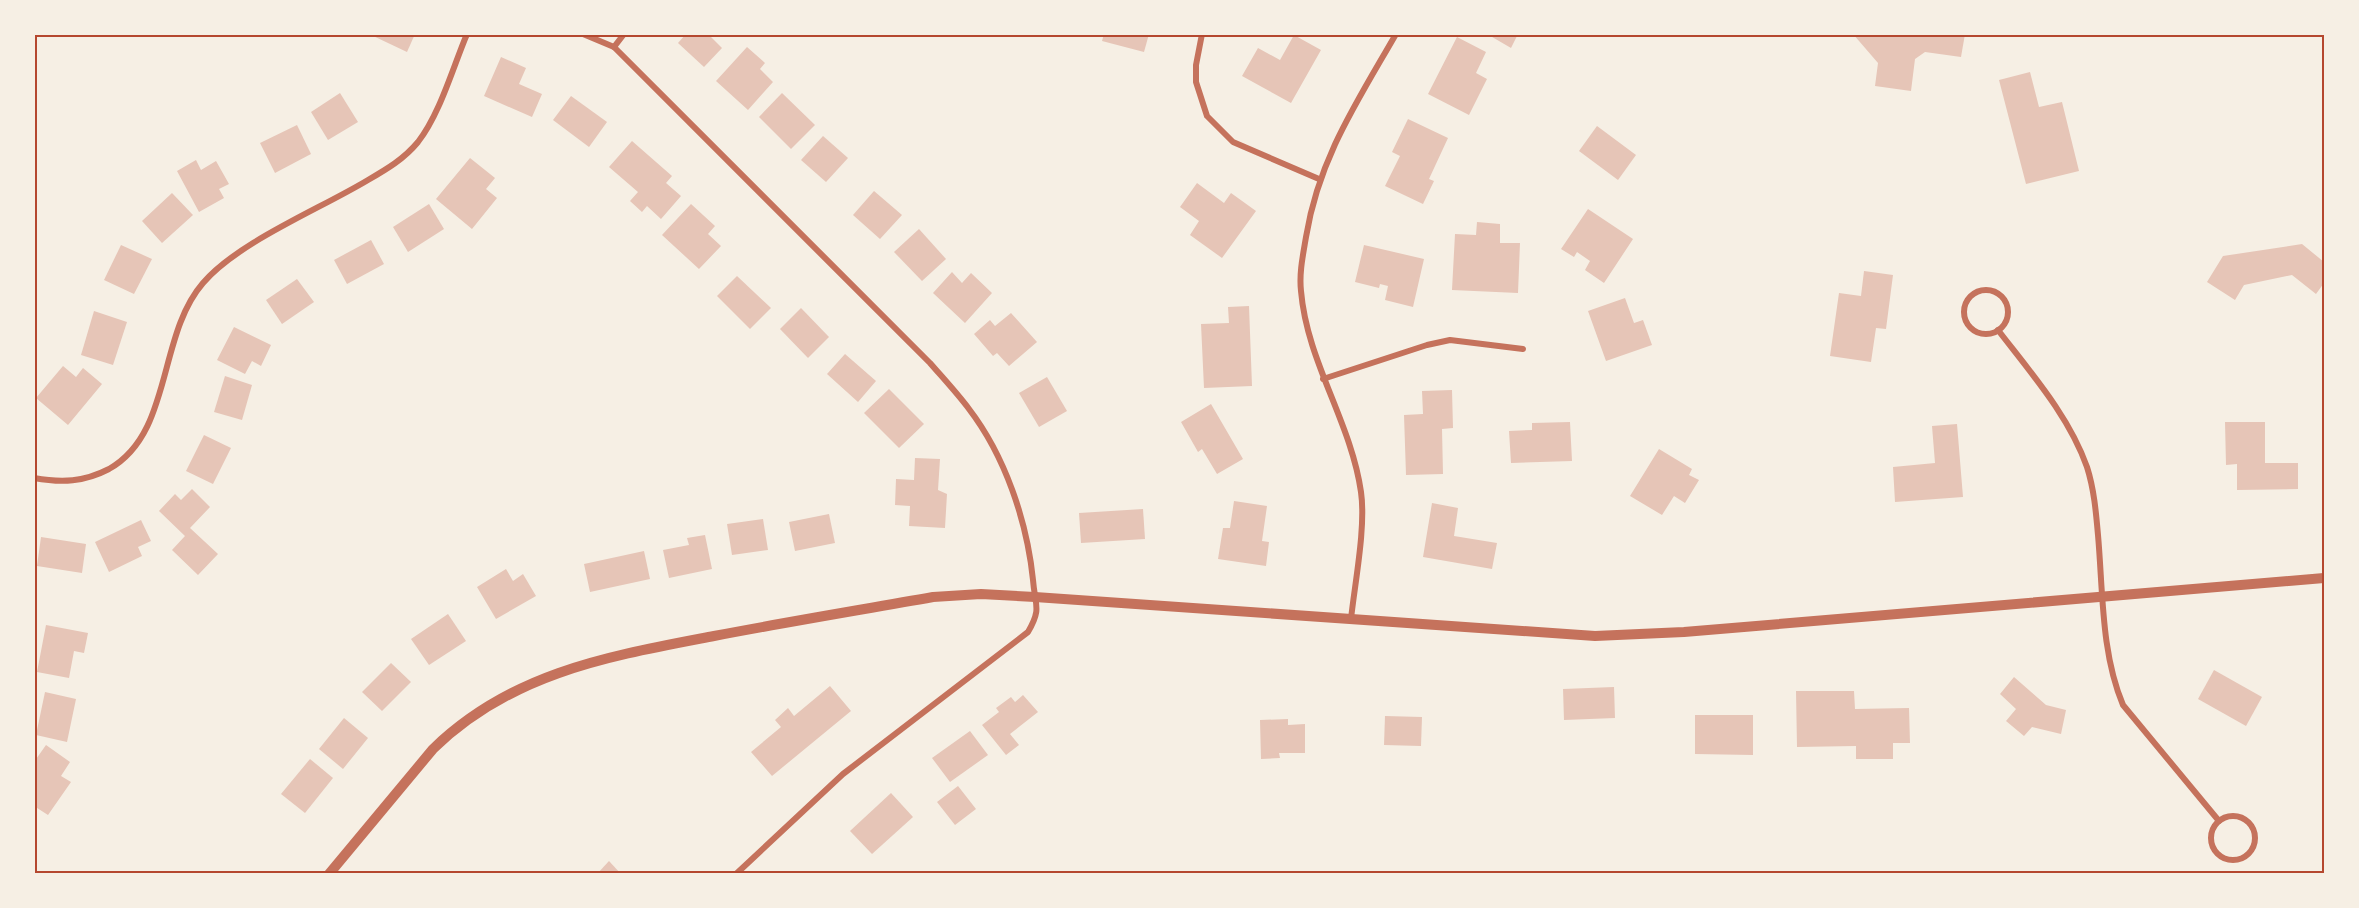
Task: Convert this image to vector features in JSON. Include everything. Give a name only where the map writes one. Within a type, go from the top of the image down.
[{"type":"street","points":[[34,478],[58,482],[79,481],[95,476],[129,455],[148,426],[183,313],[201,285],[232,256],[399,162],[428,126],[467,34]]},
{"type":"street","points":[[583,34],[614,47],[930,363],[970,410],[998,458],[1020,509],[1031,559],[1039,615],[1028,632],[843,774],[736,873]]},
{"type":"street","points":[[614,47],[624,34]]},
{"type":"street","points":[[1202,34],[1196,65],[1196,82],[1208,116],[1220,131],[1233,142],[1319,179]]},
{"type":"street","points":[[1351,619],[1361,492],[1351,452],[1311,349],[1300,290],[1303,250],[1319,179],[1339,132],[1396,34]]},
{"type":"street","points":[[1994,291],[2005,299],[2008,306],[2007,320],[1998,330],[1992,333],[1978,332],[1967,323],[1966,302],[1976,292],[1994,291]]},
{"type":"street","points":[[1998,330],[2061,415],[2087,468],[2095,501],[2108,654],[2115,686],[2123,705],[2219,820]]},
{"type":"street","points":[[1323,379],[1427,345],[1450,340],[1523,349]]},
{"type":"street","points":[[329,873],[433,749],[452,730],[510,692],[558,672],[612,656],[933,597],[981,594],[1035,597],[1606,635],[1684,632],[2325,578]]},
{"type":"street","points":[[2237,816],[2248,822],[2255,840],[2250,853],[2238,860],[2230,860],[2217,854],[2211,840],[2211,833],[2219,820],[2237,816]]},
{"type":"building","points":[[369,34],[415,34],[407,52]]},
{"type":"building","points":[[686,34],[708,34],[722,48],[704,67],[678,43]]},
{"type":"building","points":[[1104,34],[1149,34],[1144,52],[1102,41]]},
{"type":"building","points":[[1487,34],[1518,34],[1511,48]]},
{"type":"building","points":[[1853,34],[1965,34],[1961,57],[1925,52],[1915,59],[1911,91],[1875,86],[1878,63]]},
{"type":"building","points":[[1294,35],[1321,50],[1291,103],[1242,76],[1258,48],[1280,60]]},
{"type":"building","points":[[1457,37],[1486,52],[1476,73],[1487,79],[1469,115],[1428,94]]},
{"type":"building","points":[[747,47],[765,63],[760,69],[773,82],[748,110],[716,81]]},
{"type":"building","points":[[501,57],[526,68],[519,84],[542,94],[532,117],[484,96]]},
{"type":"building","points":[[2030,72],[2039,107],[2062,102],[2079,171],[2026,184],[1999,80]]},
{"type":"building","points":[[340,93],[358,122],[328,140],[311,112]]},
{"type":"building","points":[[782,93],[815,125],[791,149],[759,117]]},
{"type":"building","points":[[571,96],[607,122],[589,147],[553,120]]},
{"type":"building","points":[[1408,119],[1448,138],[1429,179],[1434,181],[1423,204],[1385,186],[1400,156],[1392,152]]},
{"type":"building","points":[[297,125],[311,154],[275,173],[260,143]]},
{"type":"building","points":[[1597,126],[1636,155],[1618,180],[1579,151]]},
{"type":"building","points":[[823,136],[848,158],[826,182],[801,160]]},
{"type":"building","points":[[632,141],[672,176],[666,183],[681,196],[661,219],[647,206],[642,212],[630,201],[638,192],[609,167]]},
{"type":"building","points":[[470,158],[495,178],[486,189],[497,198],[472,229],[436,199]]},
{"type":"building","points":[[196,160],[201,170],[216,161],[229,184],[219,189],[224,198],[199,212],[177,171]]},
{"type":"building","points":[[1197,183],[1224,203],[1231,193],[1256,211],[1222,258],[1190,235],[1199,221],[1180,207]]},
{"type":"building","points":[[874,191],[902,215],[880,239],[853,215]]},
{"type":"building","points":[[172,193],[193,215],[162,243],[142,221]]},
{"type":"building","points":[[429,204],[444,229],[408,252],[393,227]]},
{"type":"building","points":[[691,204],[715,226],[708,234],[721,246],[699,269],[662,235]]},
{"type":"building","points":[[1588,209],[1633,239],[1604,283],[1585,270],[1590,261],[1577,252],[1574,257],[1561,249]]},
{"type":"building","points":[[1477,222],[1500,224],[1500,243],[1520,243],[1518,293],[1452,290],[1455,234],[1476,235]]},
{"type":"building","points":[[919,229],[946,259],[922,281],[894,252]]},
{"type":"building","points":[[371,240],[384,264],[347,284],[334,260]]},
{"type":"building","points":[[2302,244],[2324,262],[2324,283],[2316,294],[2292,275],[2244,285],[2235,300],[2207,282],[2223,256]]},
{"type":"building","points":[[121,245],[152,259],[134,294],[104,280]]},
{"type":"building","points":[[1364,245],[1424,259],[1413,307],[1385,300],[1388,286],[1380,284],[1379,288],[1355,282]]},
{"type":"building","points":[[1864,271],[1893,275],[1886,329],[1876,328],[1871,362],[1830,356],[1839,293],[1861,296]]},
{"type":"building","points":[[952,272],[962,283],[971,273],[992,293],[965,323],[933,293]]},
{"type":"building","points":[[737,276],[771,308],[750,329],[717,296]]},
{"type":"building","points":[[297,279],[314,302],[282,324],[266,300]]},
{"type":"building","points":[[1625,298],[1634,323],[1643,320],[1652,345],[1606,361],[1588,311]]},
{"type":"building","points":[[1249,306],[1252,386],[1204,388],[1201,324],[1229,323],[1228,307]]},
{"type":"building","points":[[801,308],[829,337],[808,358],[780,329]]},
{"type":"building","points":[[94,311],[127,322],[113,365],[81,355]]},
{"type":"building","points":[[1011,313],[1037,342],[1009,366],[997,353],[993,356],[974,334],[990,320],[995,326]]},
{"type":"building","points":[[234,327],[271,345],[261,366],[252,361],[245,374],[217,360]]},
{"type":"building","points":[[845,354],[876,381],[858,402],[827,374]]},
{"type":"building","points":[[63,366],[76,377],[83,368],[102,384],[68,425],[36,398]]},
{"type":"building","points":[[225,376],[252,385],[242,420],[214,412]]},
{"type":"building","points":[[1047,377],[1067,411],[1039,427],[1019,393]]},
{"type":"building","points":[[889,389],[924,424],[899,448],[864,413]]},
{"type":"building","points":[[1452,390],[1453,428],[1442,429],[1443,474],[1406,475],[1404,415],[1423,414],[1422,391]]},
{"type":"building","points":[[1211,404],[1243,459],[1217,474],[1202,449],[1198,452],[1181,422]]},
{"type":"building","points":[[1570,422],[1572,461],[1511,463],[1509,431],[1532,430],[1532,423]]},
{"type":"building","points":[[2225,422],[2265,422],[2265,463],[2298,463],[2298,489],[2237,490],[2237,464],[2226,465]]},
{"type":"building","points":[[1957,424],[1963,497],[1895,502],[1893,467],[1935,463],[1932,426]]},
{"type":"building","points":[[204,435],[231,448],[213,484],[186,471]]},
{"type":"building","points":[[1659,449],[1692,469],[1689,475],[1699,480],[1685,503],[1674,496],[1662,515],[1630,496]]},
{"type":"building","points":[[915,458],[940,459],[938,490],[947,494],[945,528],[909,526],[910,506],[895,505],[896,479],[914,480]]},
{"type":"building","points":[[192,489],[210,507],[190,528],[218,554],[198,575],[172,550],[185,536],[159,511],[175,494],[181,500]]},
{"type":"building","points":[[1234,501],[1267,506],[1262,541],[1269,542],[1266,566],[1218,559],[1223,528],[1230,528]]},
{"type":"building","points":[[1432,503],[1458,508],[1454,536],[1497,543],[1492,569],[1423,557]]},
{"type":"building","points":[[1143,509],[1145,539],[1081,543],[1079,513]]},
{"type":"building","points":[[829,514],[835,543],[795,551],[789,522]]},
{"type":"building","points":[[763,519],[768,550],[732,555],[727,524]]},
{"type":"building","points":[[141,520],[151,541],[138,547],[142,556],[109,572],[95,542]]},
{"type":"building","points":[[705,535],[712,569],[669,578],[663,550],[689,545],[687,538]]},
{"type":"building","points":[[41,537],[86,544],[82,573],[37,566]]},
{"type":"building","points":[[644,551],[650,579],[590,592],[584,564]]},
{"type":"building","points":[[506,569],[513,581],[523,574],[536,596],[496,619],[477,587]]},
{"type":"building","points":[[448,614],[466,641],[429,665],[411,639]]},
{"type":"building","points":[[46,625],[88,633],[84,653],[74,651],[69,678],[37,672]]},
{"type":"building","points":[[391,663],[411,682],[382,711],[362,692]]},
{"type":"building","points":[[2214,670],[2262,697],[2246,726],[2198,699]]},
{"type":"building","points":[[2014,677],[2046,705],[2066,710],[2061,734],[2032,727],[2024,736],[2006,721],[2016,709],[2000,694]]},
{"type":"building","points":[[830,686],[851,711],[772,776],[751,752],[781,727],[775,720],[788,708],[794,716]]},
{"type":"building","points":[[1614,687],[1615,718],[1564,720],[1563,689]]},
{"type":"building","points":[[1796,691],[1854,691],[1855,709],[1909,708],[1910,743],[1893,743],[1893,759],[1856,759],[1856,746],[1797,747]]},
{"type":"building","points":[[45,692],[76,699],[67,742],[36,735]]},
{"type":"building","points":[[1023,695],[1038,712],[1010,734],[1019,745],[1006,755],[982,725],[999,712],[996,708],[1011,697],[1015,702]]},
{"type":"building","points":[[1695,715],[1753,715],[1753,755],[1695,754]]},
{"type":"building","points":[[1385,716],[1422,717],[1421,746],[1384,745]]},
{"type":"building","points":[[344,718],[368,738],[343,769],[319,749]]},
{"type":"building","points":[[1288,719],[1288,725],[1305,724],[1305,753],[1279,753],[1280,758],[1261,759],[1260,720]]},
{"type":"building","points":[[970,731],[988,755],[950,782],[932,758]]},
{"type":"building","points":[[46,745],[70,762],[61,776],[71,782],[48,815],[34,806],[34,762]]},
{"type":"building","points":[[310,759],[333,778],[305,813],[281,794]]},
{"type":"building","points":[[958,786],[976,809],[955,825],[937,802]]},
{"type":"building","points":[[891,793],[913,817],[872,854],[850,831]]},
{"type":"building","points":[[609,861],[621,874],[597,874]]}]
